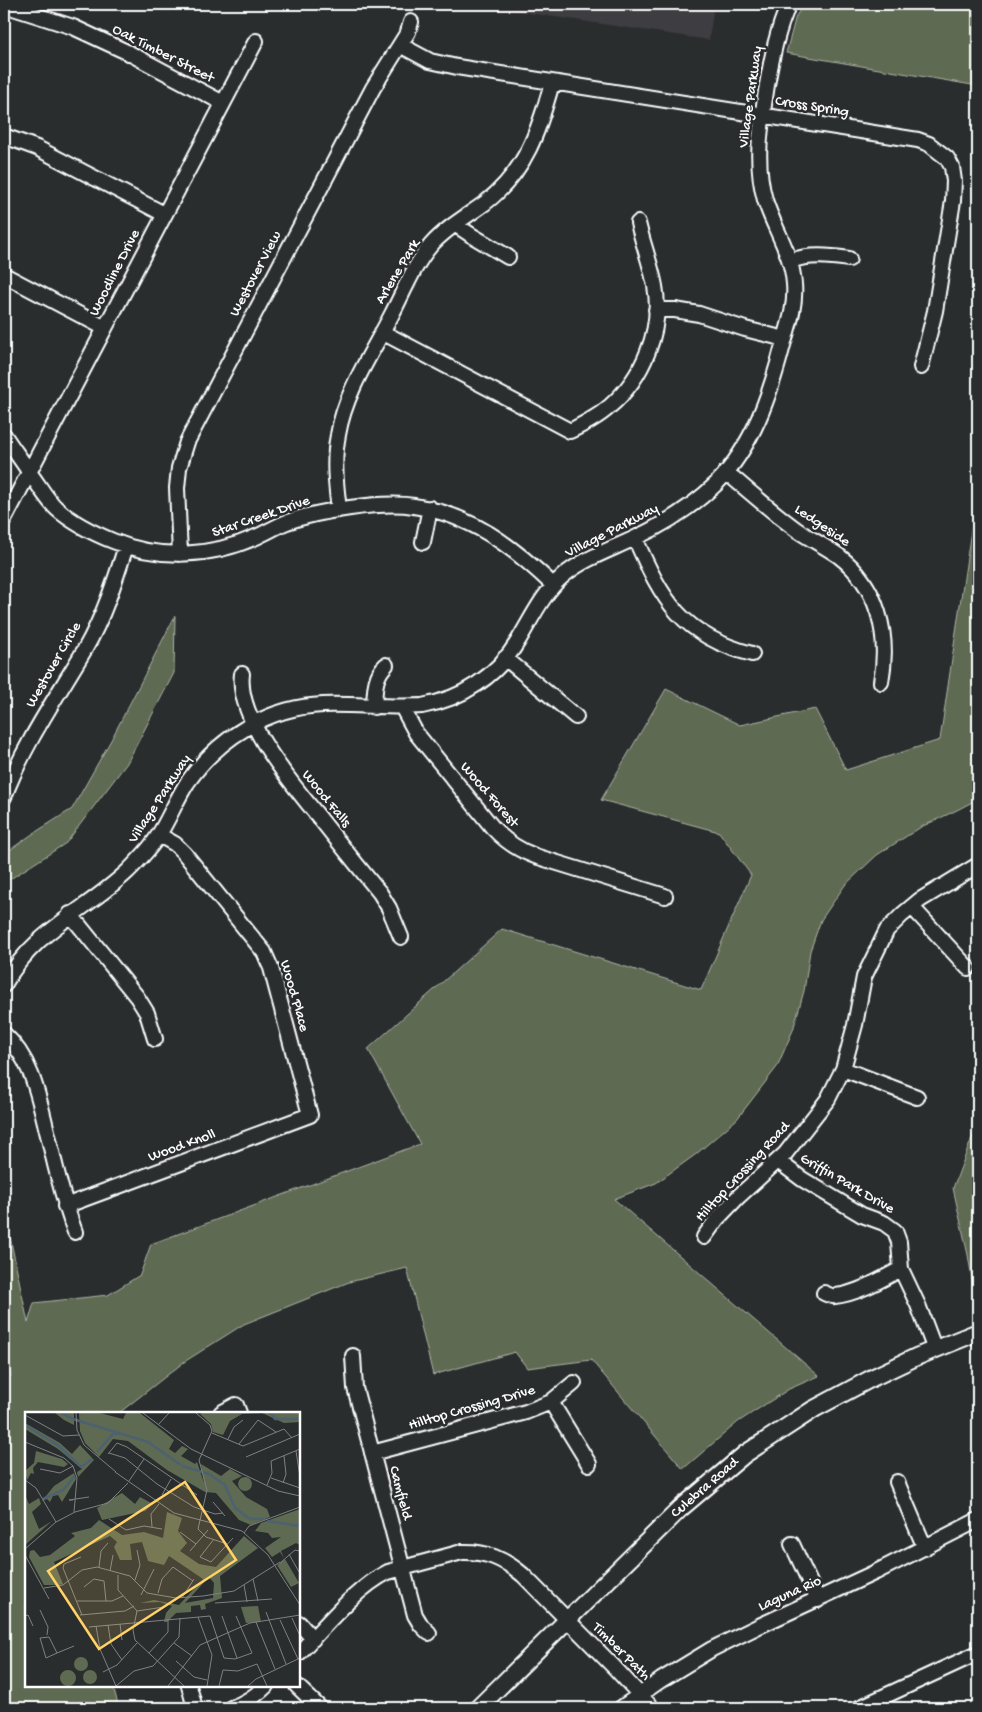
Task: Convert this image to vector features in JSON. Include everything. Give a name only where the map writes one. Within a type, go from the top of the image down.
[{"type":"main road","name":"Culebra Road","points":[[478,1708],[681,1508],[745,1454],[819,1407],[874,1377],[978,1332]]},
{"type":"street","name":"Village Parkway","points":[[4,985],[34,945],[70,914],[120,879],[137,863],[159,835],[186,784],[223,743],[238,732],[269,717],[304,707],[322,705],[402,707],[436,704],[461,694],[485,680],[512,651],[538,606],[553,585],[570,570],[582,562],[666,523],[706,493],[726,472],[742,450],[764,410],[793,306],[794,295],[790,261],[772,218],[761,183],[758,147],[773,50],[789,4]]},
{"type":"street","name":"Oak Timber Street","points":[[4,5],[73,27],[129,53],[223,103]]},
{"type":"street","name":"Westover View","points":[[180,554],[177,488],[179,468],[187,442],[364,105],[408,32],[411,22]]},
{"type":"street","name":"Woodline Drive","points":[[4,520],[256,41]]},
{"type":"street","name":"Cross Spring","points":[[400,45],[430,62],[918,140],[929,144],[947,158],[952,167],[953,201],[935,311],[921,367]]},
{"type":"street","name":"Arlene Park","points":[[339,510],[335,453],[340,426],[352,392],[422,258],[436,241],[496,192],[519,166],[533,142],[540,125],[552,83]]},
{"type":"street","points":[[4,136],[37,148],[164,214]]},
{"type":"street","points":[[382,332],[570,431],[608,408],[631,382],[648,352],[656,310],[655,286],[638,223]]},
{"type":"street","points":[[456,225],[508,257]]},
{"type":"street","points":[[790,261],[798,258],[820,256],[849,259]]},
{"type":"street","points":[[4,275],[105,328]]},
{"type":"street","points":[[656,310],[674,310],[699,314],[745,329],[785,339]]},
{"type":"street","name":"Star Creek Drive","points":[[4,435],[56,508],[92,533],[126,546],[165,554],[200,553],[223,548],[256,537],[287,522],[311,516],[339,510],[398,504],[430,508],[452,515],[494,535],[512,548],[553,585]]},
{"type":"street","name":"Ledgeside","points":[[726,472],[780,518],[840,557],[858,574],[877,607],[883,631],[885,657],[881,682]]},
{"type":"street","points":[[423,542],[430,508]]},
{"type":"street","points":[[635,538],[657,586],[674,610],[709,638],[722,645],[752,654]]},
{"type":"street","name":"Westover Circle","points":[[4,797],[21,757],[93,633],[117,575],[126,546]]},
{"type":"street","points":[[505,658],[576,717]]},
{"type":"street","points":[[374,707],[376,678],[386,665]]},
{"type":"street","name":"Wood Falls","points":[[242,674],[241,683],[244,700],[254,723],[278,766],[380,893],[390,908],[401,938]]},
{"type":"street","name":"Wood Forest","points":[[402,707],[416,733],[493,828],[506,841],[521,851],[535,856],[665,896]]},
{"type":"street","name":"Wood Place","points":[[159,835],[175,844],[184,852],[264,952],[271,968],[310,1115]]},
{"type":"street","name":"Hilltop Crossing Road","points":[[704,1237],[717,1219],[739,1196],[778,1161],[806,1129],[828,1099],[843,1069],[855,1025],[864,977],[887,930],[920,900],[942,889],[978,866]]},
{"type":"street","points":[[912,906],[968,968]]},
{"type":"street","points":[[70,914],[137,996],[147,1013],[155,1039]]},
{"type":"street","points":[[4,1034],[17,1048],[31,1072],[66,1206],[75,1232]]},
{"type":"street","points":[[843,1069],[917,1097]]},
{"type":"street","name":"Wood Knoll","points":[[66,1206],[310,1115]]},
{"type":"street","name":"Griffin Park Drive","points":[[778,1161],[808,1183],[862,1215],[884,1223],[895,1231],[899,1242],[901,1269],[918,1305],[935,1350]]},
{"type":"street","points":[[824,1293],[833,1297],[848,1293],[874,1284],[901,1269]]},
{"type":"street","name":"Camfield","points":[[353,1356],[355,1388],[415,1615],[429,1633]]},
{"type":"street","name":"Hilltop Crossing Drive","points":[[372,1453],[526,1412],[551,1402],[574,1383]]},
{"type":"street","points":[[551,1402],[589,1464]]},
{"type":"street","points":[[223,1412],[236,1405],[239,1412]]},
{"type":"street","points":[[897,1482],[925,1548]]},
{"type":"street","name":"Laguna Rio","points":[[621,1708],[661,1680],[712,1649],[758,1626],[818,1600],[978,1520]]},
{"type":"street","points":[[792,1544],[818,1600]]},
{"type":"street","name":"Timber Path","points":[[300,1652],[377,1577],[462,1552],[473,1552],[490,1555],[512,1566],[652,1708]]},
{"type":"street","points":[[300,1624],[313,1639]]},
{"type":"street","points":[[859,1708],[978,1653]]},
{"type":"street","points":[[189,1687],[195,1708]]},
{"type":"street","points":[[231,1708],[248,1701],[265,1687]]},
{"type":"street","points":[[298,1687],[320,1708]]},
{"type":"shaded area","points":[[469,4],[714,4],[709,40]]},
{"type":"green space","points":[[804,4],[978,4],[978,86],[786,53],[796,16]]},
{"type":"green space","points":[[978,483],[978,799],[921,827],[877,855],[845,885],[821,920],[810,951],[804,991],[793,1030],[777,1067],[737,1119],[695,1155],[656,1183],[614,1199],[819,1376],[789,1389],[738,1422],[683,1469],[591,1360],[527,1368],[515,1352],[433,1375],[407,1268],[349,1282],[244,1324],[184,1362],[120,1412],[25,1412],[25,1687],[113,1687],[119,1708],[4,1708],[4,1377],[11,1376],[4,1349],[4,1208],[28,1323],[34,1303],[108,1295],[140,1275],[151,1244],[420,1144],[368,1049],[502,929],[701,990],[751,875],[719,832],[601,800],[666,689],[740,725],[815,709],[846,770],[940,740]]},
{"type":"green space","points":[[175,616],[174,673],[127,763],[66,843],[4,883],[4,854],[72,809],[111,740]]},
{"type":"green space","points":[[978,1122],[978,1302],[976,1303],[968,1255],[953,1188]]}]
